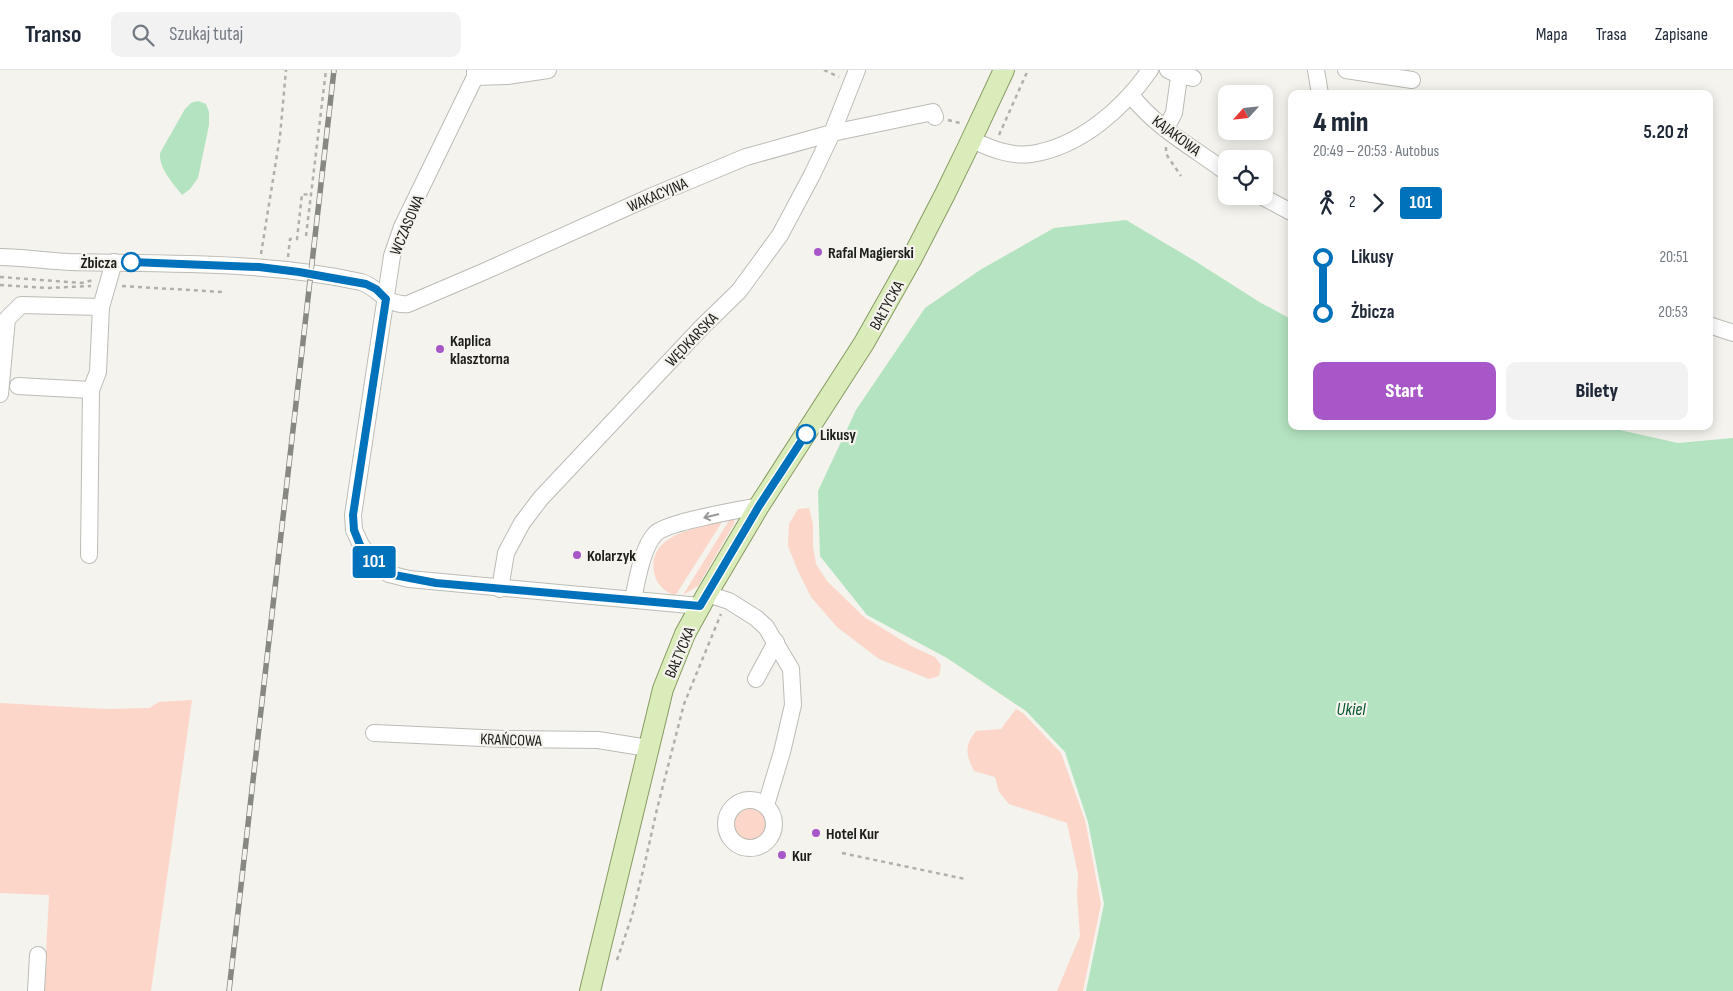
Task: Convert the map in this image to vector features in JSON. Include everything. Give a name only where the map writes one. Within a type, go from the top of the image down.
[{"type":"main road","name":"BAŁTYCKA","points":[[590,991],[663,688],[672,664],[703,600],[759,506],[864,342],[912,258],[972,140],[1004,70]]},
{"type":"street","points":[[475,73],[507,76],[548,70]]},
{"type":"street","name":"WĘDKARSKA","points":[[500,589],[506,553],[522,523],[541,498],[702,326],[739,291],[780,235],[832,133],[857,70]]},
{"type":"street","points":[[972,140],[1003,152],[1030,154],[1062,146],[1107,118],[1131,95],[1150,70]]},
{"type":"street","points":[[1316,70],[1319,90]]},
{"type":"street","points":[[1346,70],[1412,80]]},
{"type":"street","name":"WCZASOWA","points":[[475,73],[398,236],[392,256],[353,515],[354,530],[360,545],[372,560],[389,574],[427,582],[633,600],[727,600],[756,618],[766,627],[791,669],[794,705],[766,805]]},
{"type":"street","points":[[1166,128],[1174,113],[1180,73]]},
{"type":"street","name":"KAJAKOWA","points":[[1131,95],[1142,109],[1218,166]]},
{"type":"street","name":"WAKACYJNA","points":[[386,299],[397,304],[415,302],[650,196],[746,157],[832,133],[933,112],[935,117]]},
{"type":"street","points":[[1273,203],[1288,210]]},
{"type":"street","points":[[0,257],[259,267],[287,270],[361,282],[371,286],[386,299]]},
{"type":"street","points":[[89,555],[91,390],[98,372],[101,307],[114,262]]},
{"type":"street","points":[[0,394],[7,319],[21,304],[101,307]]},
{"type":"street","points":[[1713,326],[1733,333]]},
{"type":"street","points":[[18,386],[91,390]]},
{"type":"street","points":[[633,600],[644,555],[655,533],[673,525],[759,506]]},
{"type":"street","points":[[756,679],[776,642]]},
{"type":"street","name":"KRAŃCOWA","points":[[374,733],[504,739],[598,740],[648,748]]},
{"type":"street","points":[[36,991],[38,955]]},
{"type":"path","points":[[259,267],[280,136],[286,70]]},
{"type":"path","points":[[306,236],[326,70]]},
{"type":"path","points":[[991,148],[1007,120],[1028,70]]},
{"type":"path","points":[[1166,128],[1166,154],[1181,176]]},
{"type":"path","points":[[287,270],[290,239],[297,239],[302,194],[311,195]]},
{"type":"path","points":[[616,963],[632,916],[684,704],[727,600]]},
{"type":"path","points":[[842,853],[965,879]]},
{"type":"shaded area","points":[[809,508],[813,524],[813,547],[816,564],[827,581],[864,617],[911,646],[935,657],[941,665],[939,676],[929,679],[879,659],[837,627],[811,597],[788,546],[789,524],[798,509]]},
{"type":"shaded area","points":[[730,519],[735,522],[698,586],[683,595]]},
{"type":"shaded area","points":[[722,522],[675,596],[664,589],[658,583],[654,571],[654,559],[659,549],[666,541],[676,535],[688,530]]},
{"type":"shaded area","points":[[192,700],[151,991],[44,991],[49,895],[0,893],[0,703],[105,709],[149,708],[159,702]]},
{"type":"shaded area","points":[[1016,709],[1023,713],[1061,753],[1085,820],[1101,904],[1083,991],[1057,991],[1080,936],[1077,895],[1078,874],[1067,823],[1009,804],[999,792],[995,777],[974,771],[969,760],[968,746],[976,731],[1001,729]]},
{"type":"shaded area","points":[[750,807],[757,808],[762,812],[766,817],[766,831],[762,836],[757,840],[750,841],[743,840],[738,836],[734,831],[733,824],[734,817],[738,812],[743,808]]},
{"type":"water","points":[[198,101],[206,104],[209,112],[209,125],[198,178],[190,189],[182,195],[164,170],[160,153],[185,109],[191,103]]},
{"type":"water","name":"Ukiel","points":[[1126,220],[1261,303],[1288,317],[1288,430],[1620,430],[1678,443],[1733,438],[1733,991],[1086,991],[1104,904],[1088,822],[1065,752],[1026,711],[947,658],[867,615],[820,556],[818,491],[856,410],[925,308],[980,270],[1054,228]]},
{"type":"railway","points":[[229,991],[334,70]]},
{"type":"bus line","name":"101","points":[[131,262],[259,267],[299,272],[366,284],[376,289],[386,299],[353,515],[354,530],[360,545],[372,560],[389,574],[436,583],[700,606],[728,556],[806,434]]},
{"type":"place","name":"Rafal Magierski","points":[[818,252]]},
{"type":"place","name":"Żbicza","points":[[131,262]]},
{"type":"place","name":"Kaplica klasztorna","points":[[440,349]]},
{"type":"place","name":"Likusy","points":[[806,434]]},
{"type":"place","name":"Kolarzyk","points":[[577,555]]},
{"type":"place","name":"Hotel Kur","points":[[816,833]]},
{"type":"place","name":"Kur","points":[[782,855]]}]
